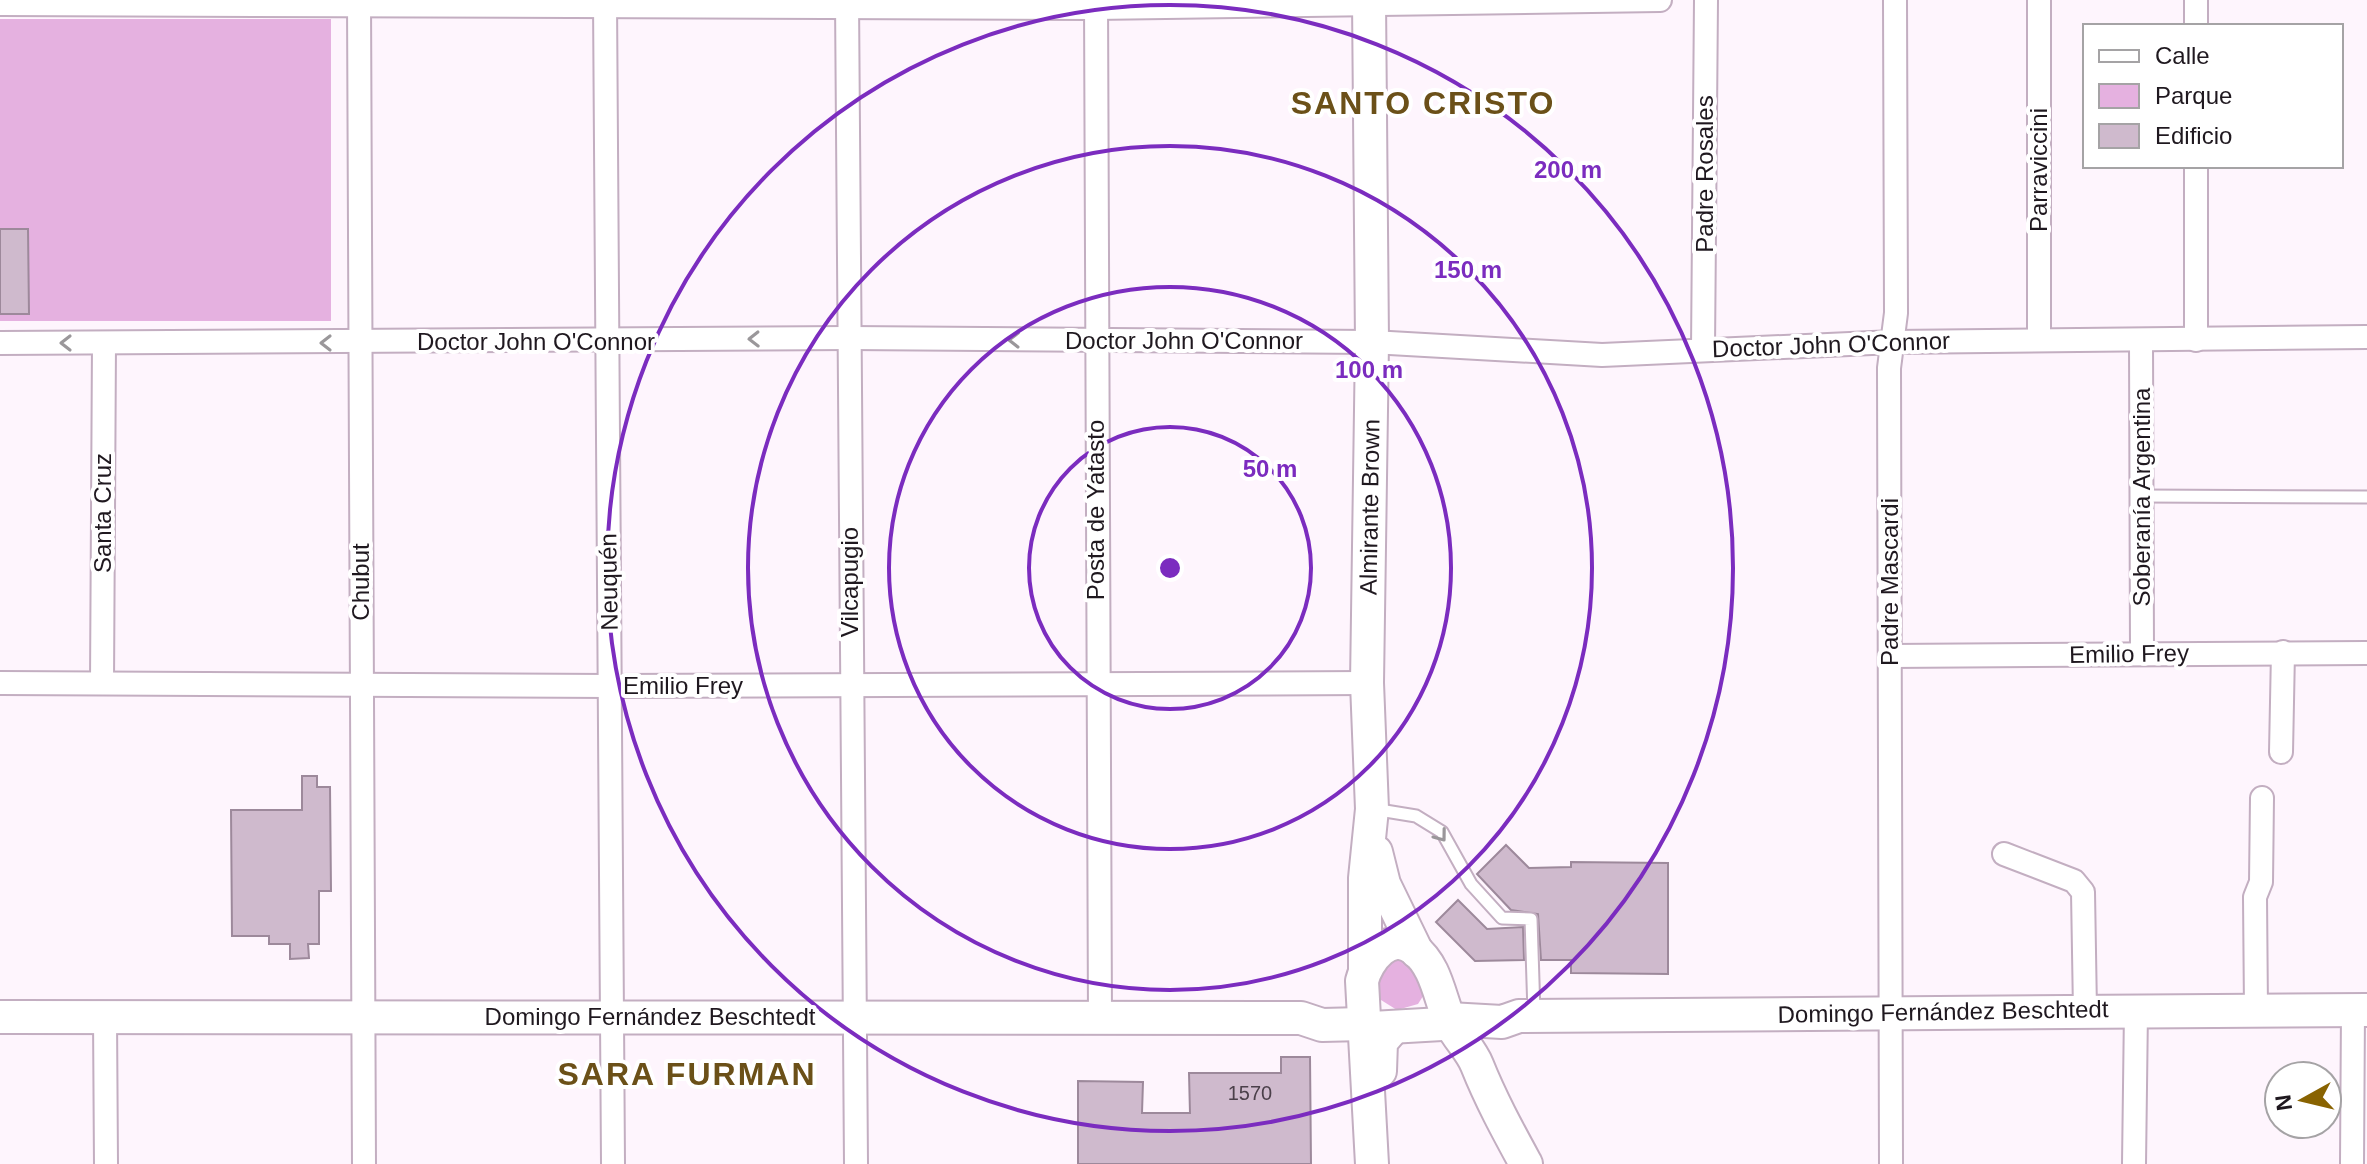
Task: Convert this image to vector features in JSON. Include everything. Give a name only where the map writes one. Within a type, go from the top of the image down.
[{"type":"street","points":[[0,4],[1096,4],[1660,0]]},
{"type":"street","name":"Padre Rosales","points":[[1703,349],[1706,0]]},
{"type":"street","name":"Padre Mascardi","points":[[1891,1164],[1889,368],[1894,342],[1895,0]]},
{"type":"street","name":"Parraviccini","points":[[2039,0],[2039,340]]},
{"type":"street","points":[[2196,0],[2196,24]]},
{"type":"street","name":"Neuquén","points":[[605,2],[613,1164]]},
{"type":"street","name":"Almirante Brown","points":[[1369,2],[1372,342],[1367,683],[1372,815],[1384,884],[1417,952],[1438,985]]},
{"type":"street","name":"Chubut","points":[[359,3],[364,1164]]},
{"type":"street","name":"Vilcapugio","points":[[847,3],[851,685],[858,1019],[856,1164]]},
{"type":"street","name":"Posta de Yatasto","points":[[1096,4],[1096,685],[1100,1019]]},
{"type":"street","points":[[2196,168],[2196,340]]},
{"type":"street","name":"Doctor John O'Connor","points":[[0,343],[605,342],[850,338],[1372,342],[1602,355],[1894,342],[2367,337]]},
{"type":"street","name":"Soberanía Argentina","points":[[2141,341],[2142,654]]},
{"type":"street","name":"Santa Cruz","points":[[102,683],[104,343]]},
{"type":"street","points":[[2281,752],[2283,652]]},
{"type":"street","name":"Emilio Frey","points":[[1890,656],[2367,653]]},
{"type":"street","name":"Emilio Frey","points":[[0,683],[610,686],[1367,683]]},
{"type":"street","points":[[2256,1010],[2255,897],[2261,882],[2262,798]]},
{"type":"street","name":"Almirante Brown","points":[[1372,815],[1365,878],[1363,979],[1374,1026]]},
{"type":"street","points":[[2004,854],[2074,881],[2083,892],[2085,1011]]},
{"type":"street","name":"Domingo Fernández Beschtedt","points":[[1301,1018],[1320,1010],[1341,1008],[1363,979],[1374,955],[1390,945],[1406,945],[1417,952]]},
{"type":"street","points":[[1438,985],[1444,1021],[1526,1164]]},
{"type":"street","name":"Domingo Fernández Beschtedt","points":[[1438,985],[1467,1007],[1501,1009],[1526,1016]]},
{"type":"street","points":[[2134,1164],[2136,1010]]},
{"type":"street","points":[[2352,1164],[2360,1010]]},
{"type":"street","name":"Domingo Fernández Beschtedt","points":[[0,1017],[1301,1018],[1322,1025],[1374,1026],[1444,1021],[1502,1022],[1526,1016],[2360,1010]]},
{"type":"street","points":[[105,1017],[106,1164]]},
{"type":"street","points":[[1372,1164],[1372,1113],[1380,1086],[1381,1042],[1374,1026]]},
{"type":"lane","points":[[2142,496],[2367,497]]},
{"type":"lane","points":[[1372,815],[1416,816],[1432,824],[1442,832],[1471,884],[1502,918],[1531,919],[1526,1016]]},
{"type":"green space","points":[[0,19],[331,19],[331,321],[0,321]]},
{"type":"green space","points":[[1409,956],[1425,993],[1418,1004],[1397,1010],[1381,1000],[1374,982],[1384,960]]},
{"type":"building","points":[[0,229],[28,229],[29,314],[0,314]]},
{"type":"building","points":[[302,776],[317,776],[317,787],[330,787],[331,891],[319,891],[319,944],[308,944],[309,958],[290,959],[290,944],[269,944],[269,936],[232,936],[231,810],[302,810]]},
{"type":"building","points":[[1506,845],[1529,868],[1571,867],[1571,862],[1668,863],[1668,974],[1571,973],[1571,960],[1541,960],[1538,914],[1511,910],[1477,874]]},
{"type":"building","points":[[1458,900],[1487,929],[1523,927],[1524,960],[1475,961],[1436,922]]},
{"type":"building","points":[[1281,1057],[1310,1057],[1311,1164],[1078,1164],[1078,1081],[1143,1082],[1142,1113],[1190,1113],[1189,1073],[1281,1073]]},
{"type":"district","name":"SANTO CRISTO","points":[[1423,103]]},
{"type":"district","name":"SARA FURMAN","points":[[687,1074]]}]
